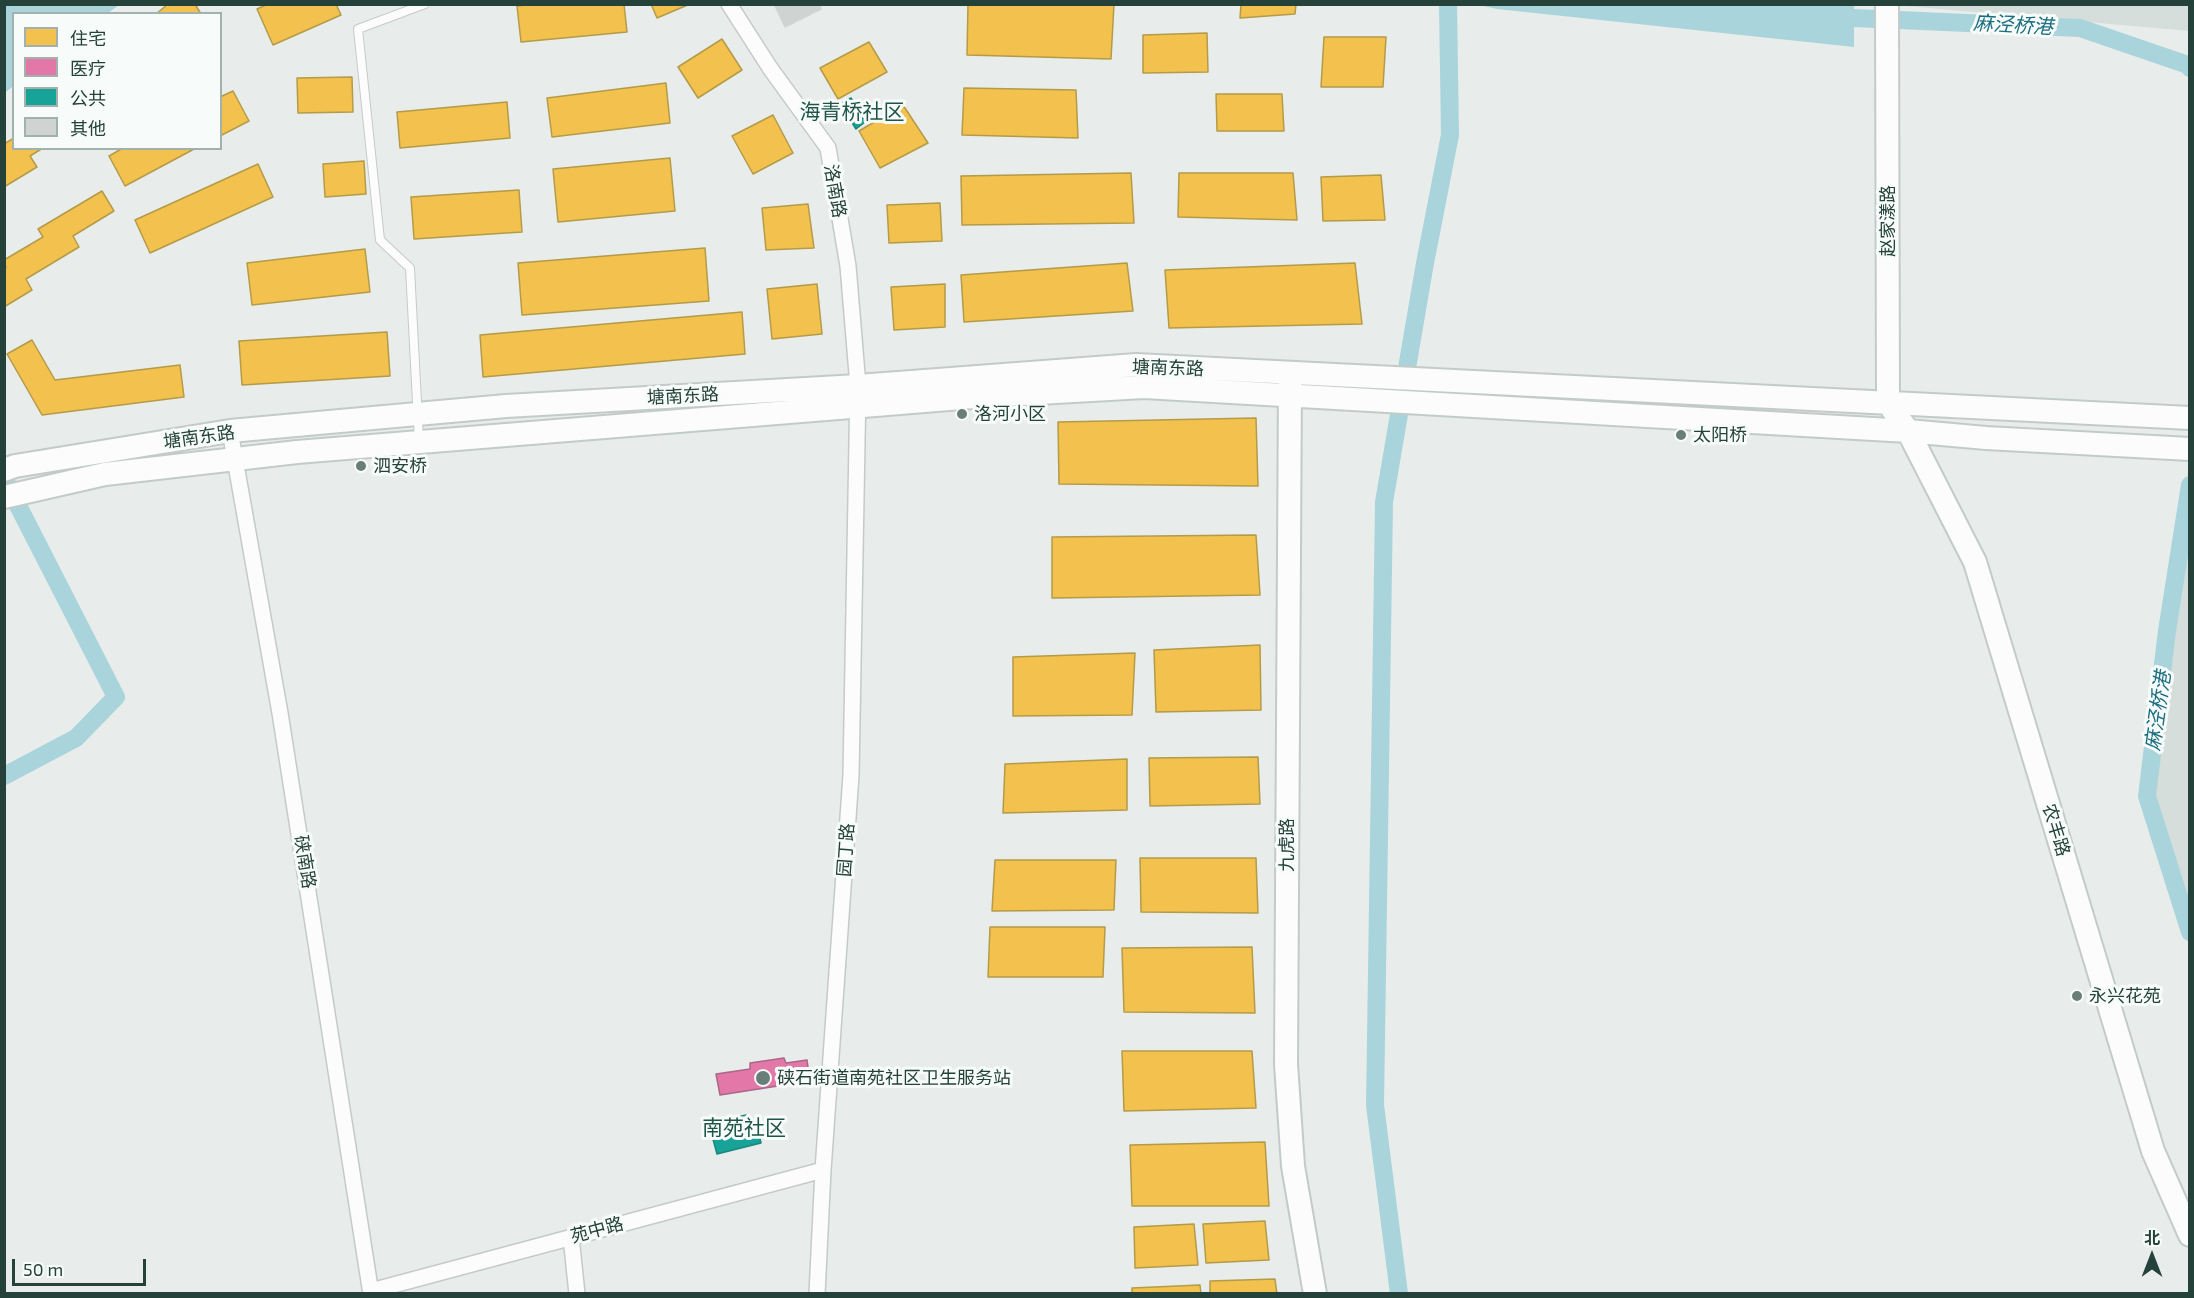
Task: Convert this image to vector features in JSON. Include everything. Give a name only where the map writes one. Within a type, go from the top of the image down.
[{"type":"main road","name":"赵家漾路","points":[[1887,4],[1888,402]]},
{"type":"main road","name":"塘南东路","points":[[10,468],[230,431],[518,406],[858,396],[986,396],[1144,387],[1290,384],[1366,377],[2190,418]]},
{"type":"main road","name":"塘南东路","points":[[1290,384],[1362,399],[1908,430],[1986,438],[2190,449]]},
{"type":"main road","name":"九虎路","points":[[1290,384],[1286,1064],[1293,1166],[1315,1293]]},
{"type":"main road","name":"塘南东路","points":[[4,496],[105,474],[858,396]]},
{"type":"main road","points":[[1888,402],[1908,430]]},
{"type":"main road","name":"农丰路","points":[[1908,430],[1975,562],[2153,1151],[2190,1235]]},
{"type":"street","name":"洛南路","points":[[729,4],[770,68],[828,148],[848,266],[858,396]]},
{"type":"street","name":"园丁路","points":[[817,1293],[823,1170],[851,775],[858,396]]},
{"type":"street","name":"硖南路","points":[[230,431],[282,724],[371,1292]]},
{"type":"street","name":"苑中路","points":[[371,1292],[823,1170]]},
{"type":"street","points":[[571,1237],[577,1293]]},
{"type":"lane","points":[[419,442],[410,268],[380,240],[358,29],[424,4]]},
{"type":"shaded area","points":[[1894,5],[2189,5],[2189,31]]},
{"type":"shaded area","points":[[2189,462],[2189,914],[2147,796]]},
{"type":"water","points":[[5,4],[119,4],[109,12],[12,12],[12,87],[5,93]]},
{"type":"water","points":[[1479,5],[1854,5],[1854,47],[1497,9]]},
{"type":"building: 住宅","points":[[168,4],[195,4],[200,12],[158,12]]},
{"type":"building: 住宅","points":[[268,4],[336,4],[341,15],[273,45],[257,9]]},
{"type":"building: 住宅","points":[[624,4],[627,32],[521,42],[517,6]]},
{"type":"building: 住宅","points":[[651,4],[690,4],[657,18]]},
{"type":"building: 住宅","points":[[968,4],[1114,4],[1111,59],[967,55]]},
{"type":"building: 住宅","points":[[1241,4],[1296,4],[1295,14],[1240,18]]},
{"type":"building: 住宅","points":[[1207,33],[1208,72],[1143,73],[1143,35]]},
{"type":"building: 住宅","points":[[1324,37],[1386,37],[1383,87],[1321,87]]},
{"type":"building: 住宅","points":[[722,39],[742,70],[698,98],[678,67]]},
{"type":"building: 住宅","points":[[869,42],[887,72],[838,99],[820,68]]},
{"type":"building: 住宅","points":[[352,77],[353,112],[298,113],[297,78]]},
{"type":"building: 住宅","points":[[666,83],[670,123],[552,137],[547,98]]},
{"type":"building: 住宅","points":[[964,88],[1076,90],[1078,138],[962,135]]},
{"type":"building: 住宅","points":[[233,91],[249,121],[222,135],[222,96]]},
{"type":"building: 住宅","points":[[1216,94],[1282,94],[1284,131],[1217,131]]},
{"type":"building: 住宅","points":[[507,102],[510,138],[400,148],[397,112]]},
{"type":"building: 住宅","points":[[903,105],[928,143],[880,168],[859,131]]},
{"type":"building: 住宅","points":[[773,115],[793,153],[753,174],[732,136]]},
{"type":"building: 住宅","points":[[12,139],[12,150],[40,150],[30,156],[37,167],[4,187],[4,144]]},
{"type":"building: 住宅","points":[[120,150],[192,150],[125,186],[109,156]]},
{"type":"building: 住宅","points":[[670,158],[675,211],[558,222],[553,169]]},
{"type":"building: 住宅","points":[[364,161],[366,194],[325,197],[323,164]]},
{"type":"building: 住宅","points":[[258,164],[273,197],[150,253],[135,220]]},
{"type":"building: 住宅","points":[[1131,173],[1134,223],[962,225],[961,176]]},
{"type":"building: 住宅","points":[[1179,173],[1293,173],[1297,220],[1178,217]]},
{"type":"building: 住宅","points":[[1381,175],[1385,220],[1323,221],[1321,177]]},
{"type":"building: 住宅","points":[[519,190],[522,232],[414,239],[411,197]]},
{"type":"building: 住宅","points":[[102,191],[114,211],[73,236],[79,247],[26,279],[32,290],[4,307],[4,269],[6,268],[4,260],[43,237],[38,229]]},
{"type":"building: 住宅","points":[[940,203],[942,241],[889,243],[887,205]]},
{"type":"building: 住宅","points":[[808,204],[814,248],[766,250],[762,208]]},
{"type":"building: 住宅","points":[[705,248],[709,301],[522,315],[518,263]]},
{"type":"building: 住宅","points":[[365,249],[370,292],[252,305],[247,263]]},
{"type":"building: 住宅","points":[[1127,263],[1133,311],[964,322],[961,275]]},
{"type":"building: 住宅","points":[[1355,263],[1362,324],[1169,328],[1165,270]]},
{"type":"building: 住宅","points":[[817,284],[822,334],[772,339],[767,289]]},
{"type":"building: 住宅","points":[[945,284],[945,327],[894,330],[891,287]]},
{"type":"building: 住宅","points":[[742,312],[745,354],[483,377],[480,335]]},
{"type":"building: 住宅","points":[[387,332],[390,376],[242,385],[239,341]]},
{"type":"building: 住宅","points":[[32,340],[55,380],[180,365],[184,397],[42,415],[7,354]]},
{"type":"building: 住宅","points":[[1256,418],[1258,486],[1059,484],[1058,422]]},
{"type":"building: 住宅","points":[[1256,535],[1260,595],[1052,598],[1052,537]]},
{"type":"building: 住宅","points":[[1260,645],[1261,710],[1156,712],[1154,650]]},
{"type":"building: 住宅","points":[[1135,653],[1132,715],[1013,716],[1013,657]]},
{"type":"building: 住宅","points":[[1258,757],[1260,804],[1150,806],[1149,758]]},
{"type":"building: 住宅","points":[[1127,759],[1127,810],[1003,813],[1005,764]]},
{"type":"building: 住宅","points":[[1140,858],[1256,858],[1258,913],[1141,912]]},
{"type":"building: 住宅","points":[[995,860],[1116,860],[1114,910],[992,911]]},
{"type":"building: 住宅","points":[[990,927],[1105,927],[1103,977],[988,977]]},
{"type":"building: 住宅","points":[[1252,947],[1255,1013],[1124,1012],[1122,948]]},
{"type":"building: 住宅","points":[[1122,1051],[1252,1051],[1256,1108],[1124,1111]]},
{"type":"building: 住宅","points":[[1265,1142],[1269,1206],[1132,1206],[1130,1145]]},
{"type":"building: 住宅","points":[[1265,1221],[1269,1260],[1206,1263],[1203,1224]]},
{"type":"building: 住宅","points":[[1194,1224],[1198,1265],[1135,1268],[1134,1227]]},
{"type":"building: 住宅","points":[[1275,1279],[1277,1294],[1210,1294],[1210,1281]]},
{"type":"building: 住宅","points":[[1200,1285],[1201,1294],[1132,1294],[1132,1288]]},
{"type":"building: 医疗","name":"硖石街道南苑社区卫生服务站","points":[[784,1058],[786,1063],[807,1060],[810,1081],[720,1095],[716,1074],[750,1069],[750,1063]]},
{"type":"building: 公共","points":[[851,98],[865,122],[856,129],[840,104]]},
{"type":"building: 公共","points":[[746,1115],[749,1121],[756,1121],[761,1143],[717,1154],[711,1132],[725,1128],[725,1120]]},
{"type":"building: 其他","points":[[774,4],[819,4],[821,9],[785,27]]},
{"type":"waterway","points":[[1399,1294],[1375,1105],[1384,502],[1425,263],[1450,135],[1448,4]]},
{"type":"waterway","name":"麻泾桥港","points":[[1831,17],[2080,28],[2188,65],[2190,68]]},
{"type":"waterway","points":[[4,478],[116,697],[76,738],[4,776]]},
{"type":"waterway","name":"麻泾桥港","points":[[2190,485],[2167,631],[2147,796],[2190,932]]},
{"type":"place","name":"洛河小区","points":[[962,414]]},
{"type":"place","name":"太阳桥","points":[[1681,435]]},
{"type":"place","name":"泗安桥","points":[[361,466]]},
{"type":"place","name":"永兴花苑","points":[[2077,996]]},
{"type":"place","name":"硖石街道南苑社区卫生服务站","points":[[763,1078]]},
{"type":"district","name":"海青桥社区","points":[[852,112]]},
{"type":"district","name":"南苑社区","points":[[744,1128]]}]
